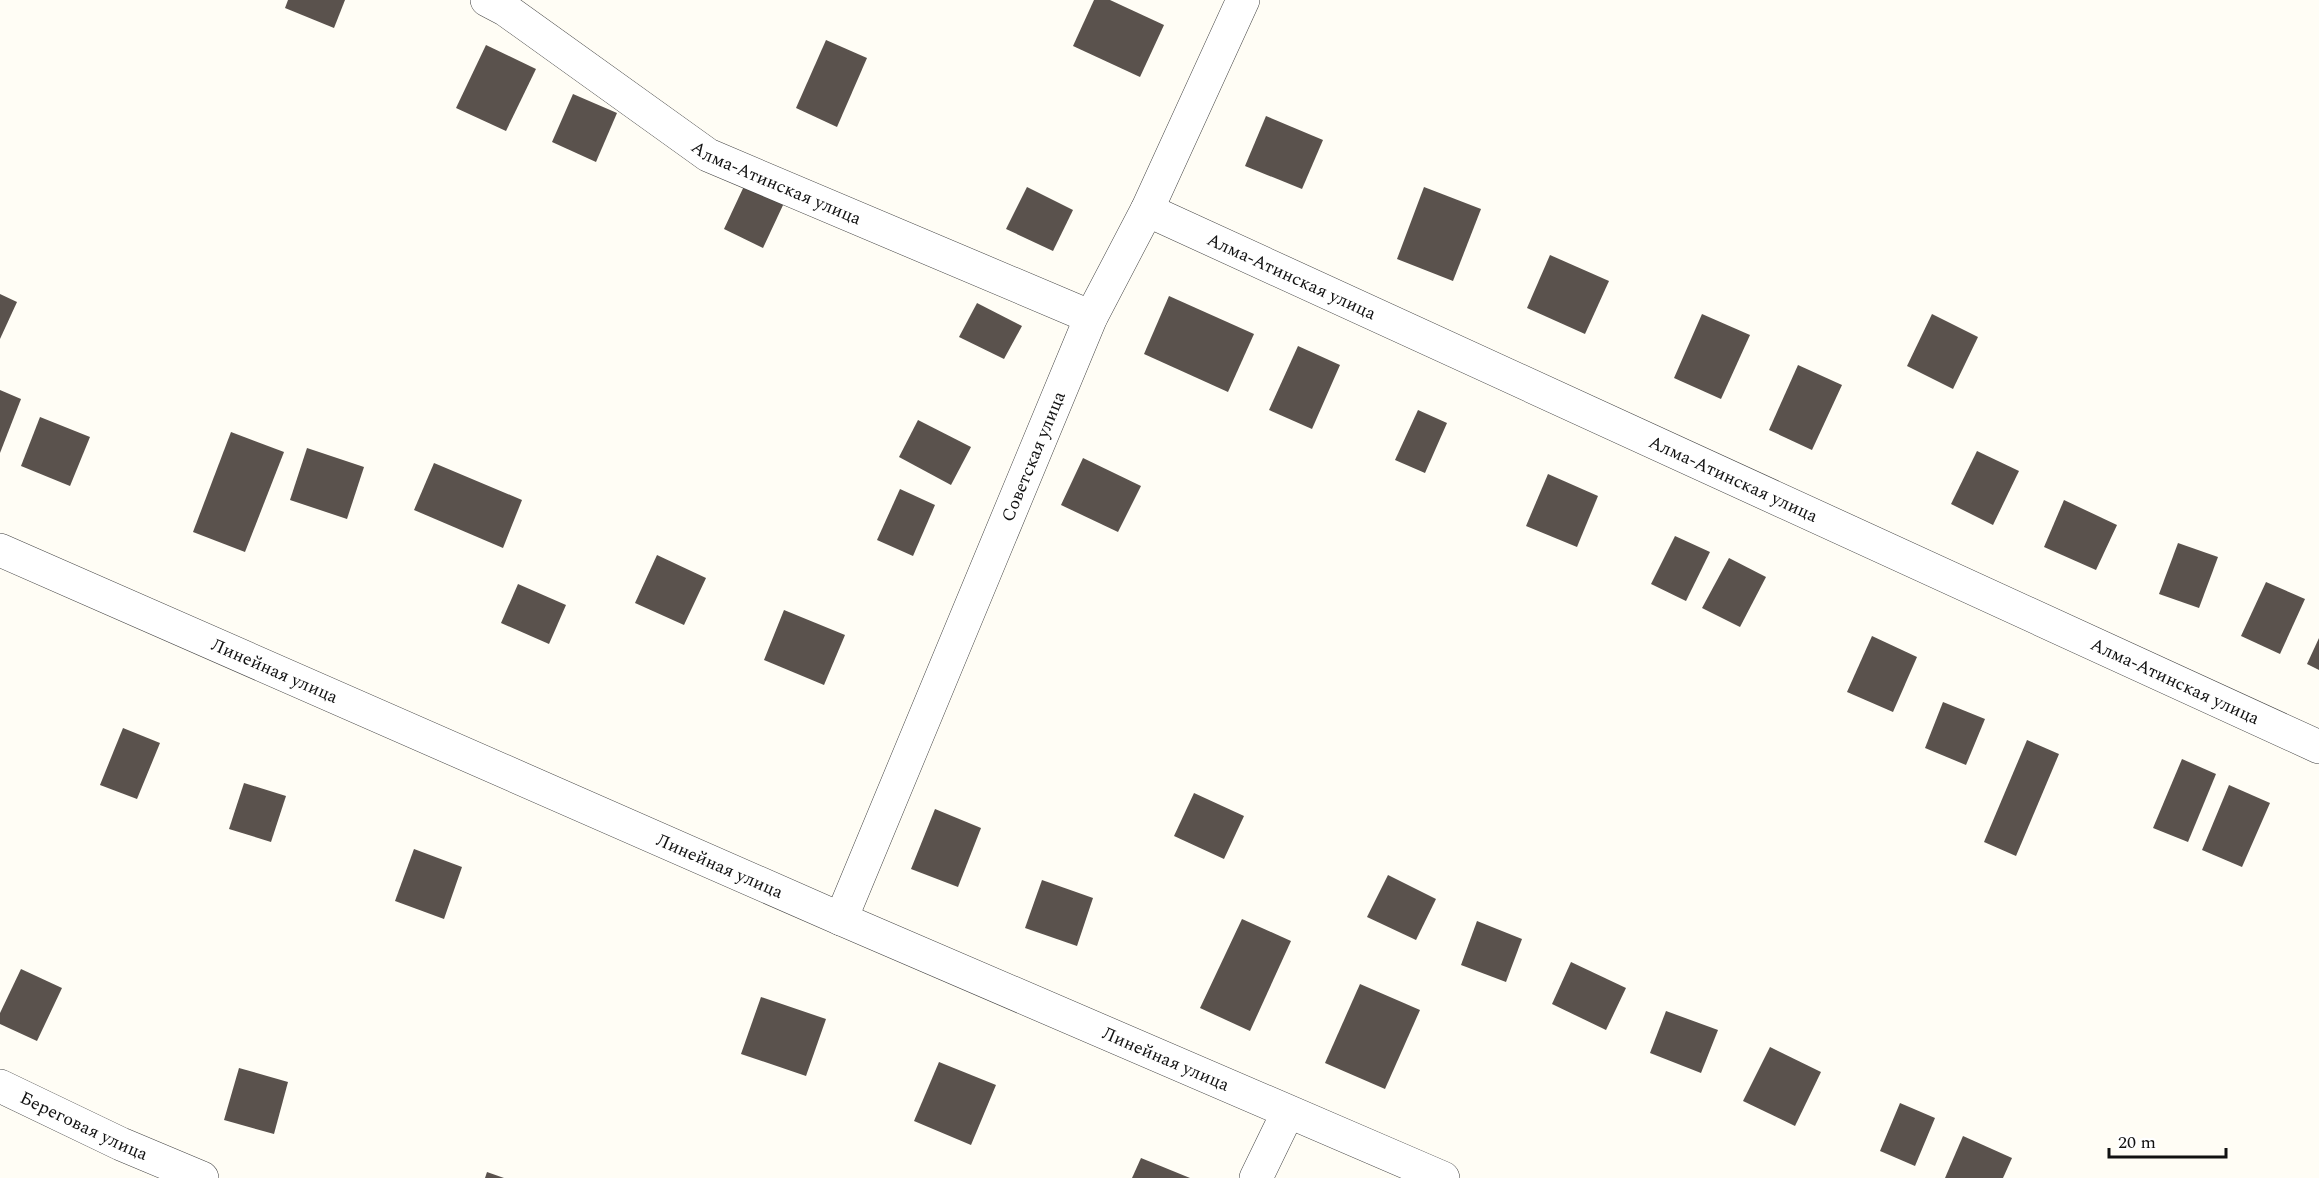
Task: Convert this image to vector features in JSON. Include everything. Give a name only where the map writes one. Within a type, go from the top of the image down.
[{"type":"street","name":"Алма-Атинская улица","points":[[486,0],[506,10],[708,155],[1091,317]]},
{"type":"street","name":"Советская улица","points":[[841,919],[1091,317],[1147,210],[1243,0]]},
{"type":"street","name":"Алма-Атинская улица","points":[[1147,210],[2319,747]]},
{"type":"street","name":"Линейная улица","points":[[0,550],[841,919],[1443,1178]]},
{"type":"street","name":"Береговая улица","points":[[0,1086],[122,1144],[202,1178]]},
{"type":"street","points":[[1256,1178],[1288,1112]]},
{"type":"building","points":[[288,0],[345,0],[334,28],[285,8]]},
{"type":"building","points":[[1094,0],[1110,0],[1164,25],[1140,77],[1073,46]]},
{"type":"building","points":[[826,40],[867,58],[837,127],[796,108]]},
{"type":"building","points":[[486,45],[536,69],[506,131],[456,108]]},
{"type":"building","points":[[573,94],[617,113],[596,162],[552,142]]},
{"type":"building","points":[[1266,116],[1323,140],[1302,189],[1245,166]]},
{"type":"building","points":[[745,184],[784,203],[763,248],[724,229]]},
{"type":"building","points":[[1027,187],[1073,210],[1053,251],[1006,229]]},
{"type":"building","points":[[1424,187],[1481,209],[1453,281],[1397,259]]},
{"type":"building","points":[[1550,255],[1609,281],[1585,334],[1527,308]]},
{"type":"building","points":[[0,294],[17,302],[0,339]]},
{"type":"building","points":[[1169,296],[1254,334],[1228,392],[1144,354]]},
{"type":"building","points":[[977,303],[1022,326],[1004,359],[959,337]]},
{"type":"building","points":[[1702,314],[1750,335],[1721,399],[1674,378]]},
{"type":"building","points":[[1932,314],[1978,337],[1953,389],[1907,366]]},
{"type":"building","points":[[1298,346],[1340,365],[1312,429],[1269,410]]},
{"type":"building","points":[[1798,365],[1842,385],[1812,450],[1769,430]]},
{"type":"building","points":[[0,390],[21,399],[0,453]]},
{"type":"building","points":[[1418,410],[1447,423],[1425,473],[1395,460]]},
{"type":"building","points":[[40,417],[90,437],[70,486],[21,466]]},
{"type":"building","points":[[918,420],[971,447],[951,485],[899,457]]},
{"type":"building","points":[[231,432],[284,452],[245,552],[193,532]]},
{"type":"building","points":[[307,448],[364,467],[347,519],[290,500]]},
{"type":"building","points":[[1977,451],[2019,471],[1993,525],[1951,504]]},
{"type":"building","points":[[1083,458],[1141,486],[1118,532],[1061,505]]},
{"type":"building","points":[[434,463],[522,500],[503,548],[414,510]]},
{"type":"building","points":[[1548,474],[1598,496],[1577,547],[1526,526]]},
{"type":"building","points":[[900,489],[935,505],[913,556],[877,540]]},
{"type":"building","points":[[2064,500],[2117,525],[2096,570],[2044,547]]},
{"type":"building","points":[[1675,536],[1710,552],[1686,601],[1651,584]]},
{"type":"building","points":[[2178,543],[2218,557],[2199,608],[2159,594]]},
{"type":"building","points":[[657,555],[706,578],[684,625],[635,603]]},
{"type":"building","points":[[1729,558],[1766,577],[1740,627],[1702,608]]},
{"type":"building","points":[[2266,582],[2305,599],[2280,654],[2241,636]]},
{"type":"building","points":[[518,584],[566,605],[549,644],[501,623]]},
{"type":"building","points":[[784,610],[845,635],[824,685],[764,660]]},
{"type":"building","points":[[1872,636],[1917,657],[1893,712],[1847,692]]},
{"type":"building","points":[[2319,638],[2319,670],[2307,664]]},
{"type":"building","points":[[1943,702],[1985,719],[1966,765],[1925,748]]},
{"type":"building","points":[[123,728],[160,743],[137,799],[100,785]]},
{"type":"building","points":[[2027,740],[2059,754],[2016,856],[1984,842]]},
{"type":"building","points":[[2182,759],[2216,774],[2188,842],[2153,828]]},
{"type":"building","points":[[244,783],[286,796],[271,842],[229,829]]},
{"type":"building","points":[[2229,785],[2270,803],[2242,867],[2202,850]]},
{"type":"building","points":[[1194,793],[1244,816],[1224,859],[1174,836]]},
{"type":"building","points":[[935,809],[981,828],[958,887],[911,869]]},
{"type":"building","points":[[414,849],[462,867],[444,919],[395,901]]},
{"type":"building","points":[[1388,875],[1436,899],[1416,940],[1367,917]]},
{"type":"building","points":[[1042,880],[1093,898],[1077,946],[1025,928]]},
{"type":"building","points":[[1242,919],[1291,941],[1250,1031],[1200,1008]]},
{"type":"building","points":[[1477,921],[1522,939],[1506,982],[1461,965]]},
{"type":"building","points":[[1571,962],[1626,988],[1606,1030],[1552,1004]]},
{"type":"building","points":[[21,969],[62,988],[37,1041],[0,1024],[0,1013]]},
{"type":"building","points":[[1360,984],[1420,1010],[1385,1089],[1325,1063]]},
{"type":"building","points":[[761,997],[826,1019],[806,1076],[741,1054]]},
{"type":"building","points":[[1666,1011],[1718,1030],[1701,1073],[1650,1053]]},
{"type":"building","points":[[1770,1047],[1821,1072],[1795,1126],[1743,1101]]},
{"type":"building","points":[[939,1062],[996,1085],[971,1145],[914,1121]]},
{"type":"building","points":[[239,1068],[288,1082],[274,1134],[224,1120]]},
{"type":"building","points":[[1900,1103],[1935,1118],[1915,1166],[1880,1151]]},
{"type":"building","points":[[1963,1136],[2012,1158],[2003,1178],[1945,1178]]},
{"type":"building","points":[[1141,1158],[1190,1178],[1132,1178]]},
{"type":"building","points":[[487,1172],[504,1178],[485,1178]]}]
